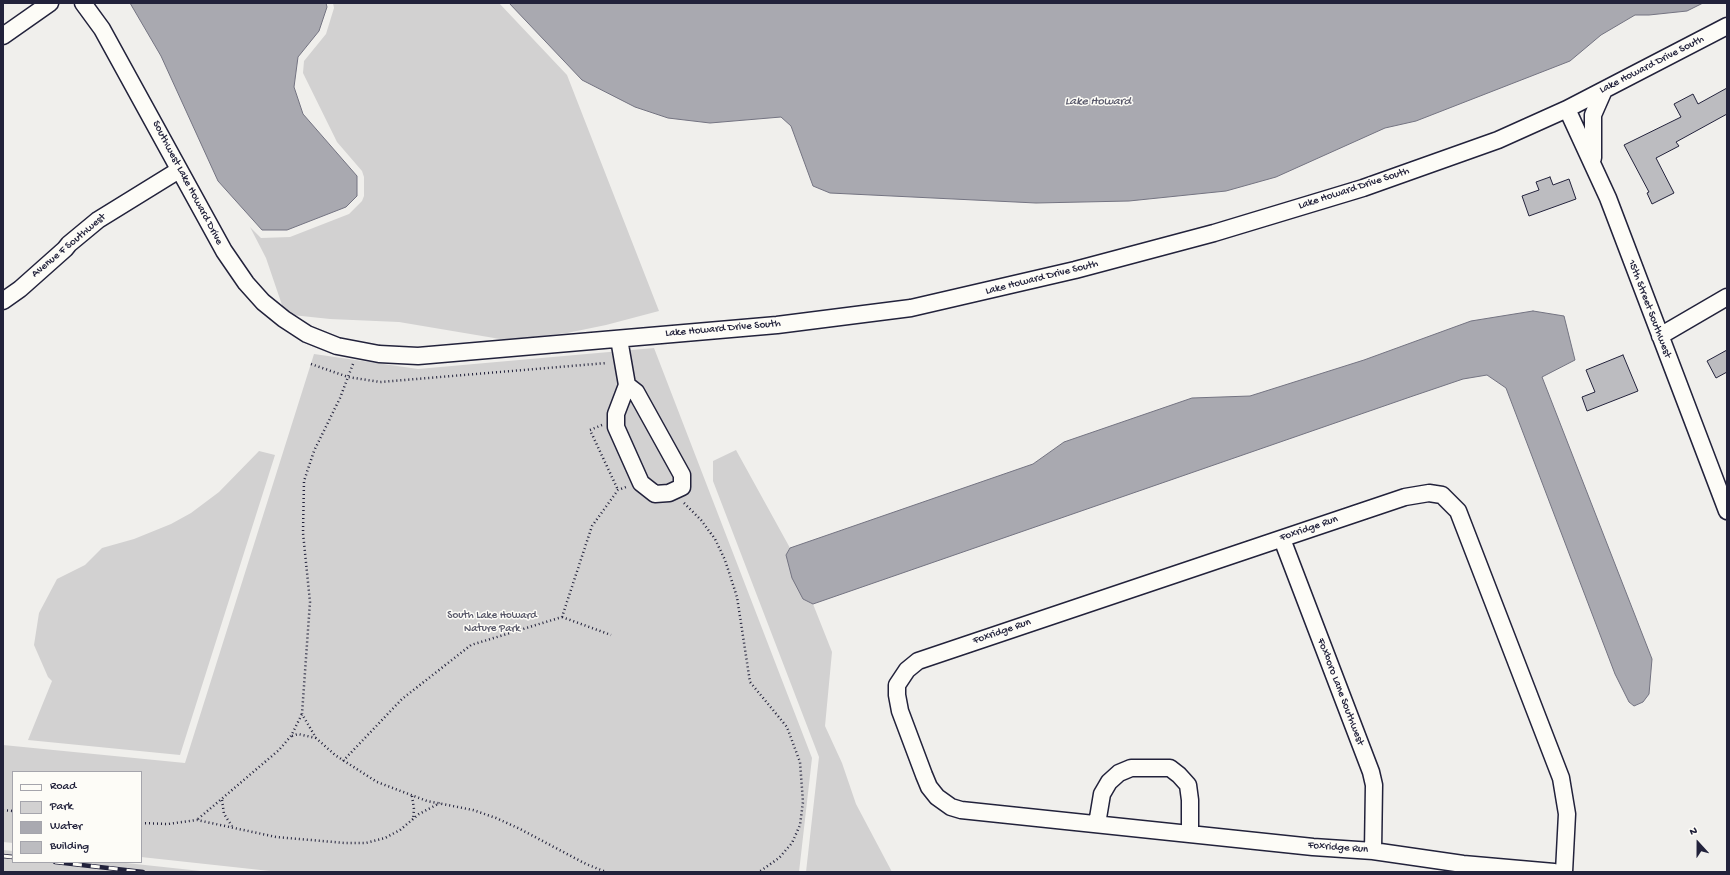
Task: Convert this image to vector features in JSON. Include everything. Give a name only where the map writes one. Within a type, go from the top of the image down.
[{"type":"street","points":[[3,36],[50,3]]},
{"type":"street","name":"Southwest Lake Howard Drive","points":[[83,3],[106,36],[224,251],[246,283],[263,302],[284,319],[318,338]]},
{"type":"street","name":"Lake Howard Drive South","points":[[318,338],[338,346],[358,351],[379,354],[418,356],[776,324],[911,308],[1005,287],[1141,253],[1363,188],[1498,140],[1567,109],[1727,26]]},
{"type":"street","points":[[1593,164],[1593,116],[1604,90]]},
{"type":"street","name":"15th Street Southwest","points":[[1567,109],[1593,164],[1727,511]]},
{"type":"street","name":"Avenue F Southwest","points":[[3,301],[20,289],[69,244],[98,220],[179,170]]},
{"type":"street","points":[[1660,336],[1727,297]]},
{"type":"street","points":[[619,339],[627,385],[616,414],[616,427],[641,483],[655,494],[669,493],[682,487],[682,475],[636,392],[627,385]]},
{"type":"street","name":"Foxridge Run","points":[[1554,872],[1456,863],[1373,851],[1313,847],[962,810],[951,806],[937,797],[929,787],[900,711],[897,695],[898,684],[907,670],[918,661],[1359,512],[1416,494],[1428,493],[1442,495],[1458,511],[1561,778],[1567,814],[1564,872]]},
{"type":"street","name":"Foxboro Lane Southwest","points":[[1282,539],[1374,785],[1373,851]]},
{"type":"street","points":[[1097,824],[1102,794],[1109,782],[1119,773],[1131,768],[1170,768],[1188,785],[1190,800],[1190,833]]},
{"type":"path","points":[[197,820],[279,750],[298,726],[302,714],[303,681],[310,602],[302,533],[304,482],[314,451],[340,398],[358,351]]},
{"type":"path","points":[[311,364],[348,377],[380,382],[607,362]]},
{"type":"path","points":[[562,617],[592,526],[618,490],[632,486]]},
{"type":"path","points":[[678,505],[684,503],[701,520],[715,539],[726,560],[737,597],[750,682],[787,727],[800,762],[803,802],[800,825],[792,843],[778,858],[759,872]]},
{"type":"path","points":[[343,761],[402,699],[471,645],[562,617],[611,635]]},
{"type":"path","points":[[302,714],[316,738],[343,761],[377,782],[427,801],[473,810],[496,818],[586,864],[606,872]]},
{"type":"path","points":[[291,736],[298,734],[316,738]]},
{"type":"path","points":[[411,795],[414,809],[413,820]]},
{"type":"path","points":[[222,800],[224,814],[232,826]]},
{"type":"path","points":[[142,823],[168,824],[197,820],[232,826],[276,837],[346,843],[366,843],[385,838],[400,830],[419,814],[441,803]]},
{"type":"green space","points":[[333,3],[499,3],[567,75],[659,311],[606,325],[567,333],[506,340],[399,322],[330,319],[292,315],[283,308],[266,258],[250,227],[261,238],[290,237],[349,214],[362,201],[364,196],[364,177],[362,171],[337,142],[303,73],[304,61],[326,34],[334,8]]},
{"type":"green space","name":"South Lake Howard Nature Park","points":[[654,348],[812,758],[799,872],[279,872],[142,857],[142,771],[12,771],[12,843],[3,842],[3,745],[185,763],[314,354],[418,369]]},
{"type":"green space","points":[[736,450],[790,548],[786,555],[803,599],[813,604],[832,652],[825,726],[842,763],[856,804],[892,872],[806,872],[819,757],[713,481],[713,461]]},
{"type":"green space","points":[[259,451],[275,455],[180,755],[28,740],[52,681],[48,677],[34,645],[39,613],[57,579],[85,565],[102,548],[134,539],[171,524],[191,513],[219,492]]},
{"type":"green space","points":[[3,850],[12,851],[12,863],[126,863],[210,872],[3,872]]},
{"type":"water","points":[[130,3],[326,3],[327,7],[319,31],[298,57],[294,87],[303,114],[357,176],[357,196],[346,207],[287,230],[262,230],[218,181],[161,56]]},
{"type":"water","name":"Lake Howard","points":[[509,3],[1703,3],[1687,11],[1635,15],[1601,35],[1570,61],[1416,121],[1385,128],[1276,177],[1226,191],[1129,201],[1036,203],[830,193],[813,186],[791,126],[781,117],[710,123],[668,118],[635,107],[582,80]]},
{"type":"water","points":[[1533,311],[1564,316],[1575,360],[1542,377],[1652,659],[1649,694],[1643,702],[1634,706],[1629,702],[1615,674],[1506,388],[1487,375],[1463,379],[1410,397],[813,604],[803,599],[792,578],[786,555],[790,548],[1033,464],[1064,442],[1192,398],[1250,396],[1364,360],[1471,321]]},
{"type":"building","points":[[1727,88],[1727,114],[1676,142],[1679,146],[1656,158],[1674,193],[1652,204],[1647,193],[1649,192],[1624,145],[1681,117],[1674,104],[1693,94],[1698,104]]},
{"type":"building","points":[[1550,177],[1553,185],[1569,179],[1576,199],[1529,216],[1522,196],[1539,190],[1536,182]]},
{"type":"building","points":[[1727,350],[1727,372],[1716,378],[1707,361]]},
{"type":"building","points":[[1623,355],[1638,391],[1587,411],[1582,397],[1595,392],[1586,370]]},
{"type":"railway","points":[[3,856],[12,857]]},
{"type":"railway","points":[[64,863],[143,872]]}]
